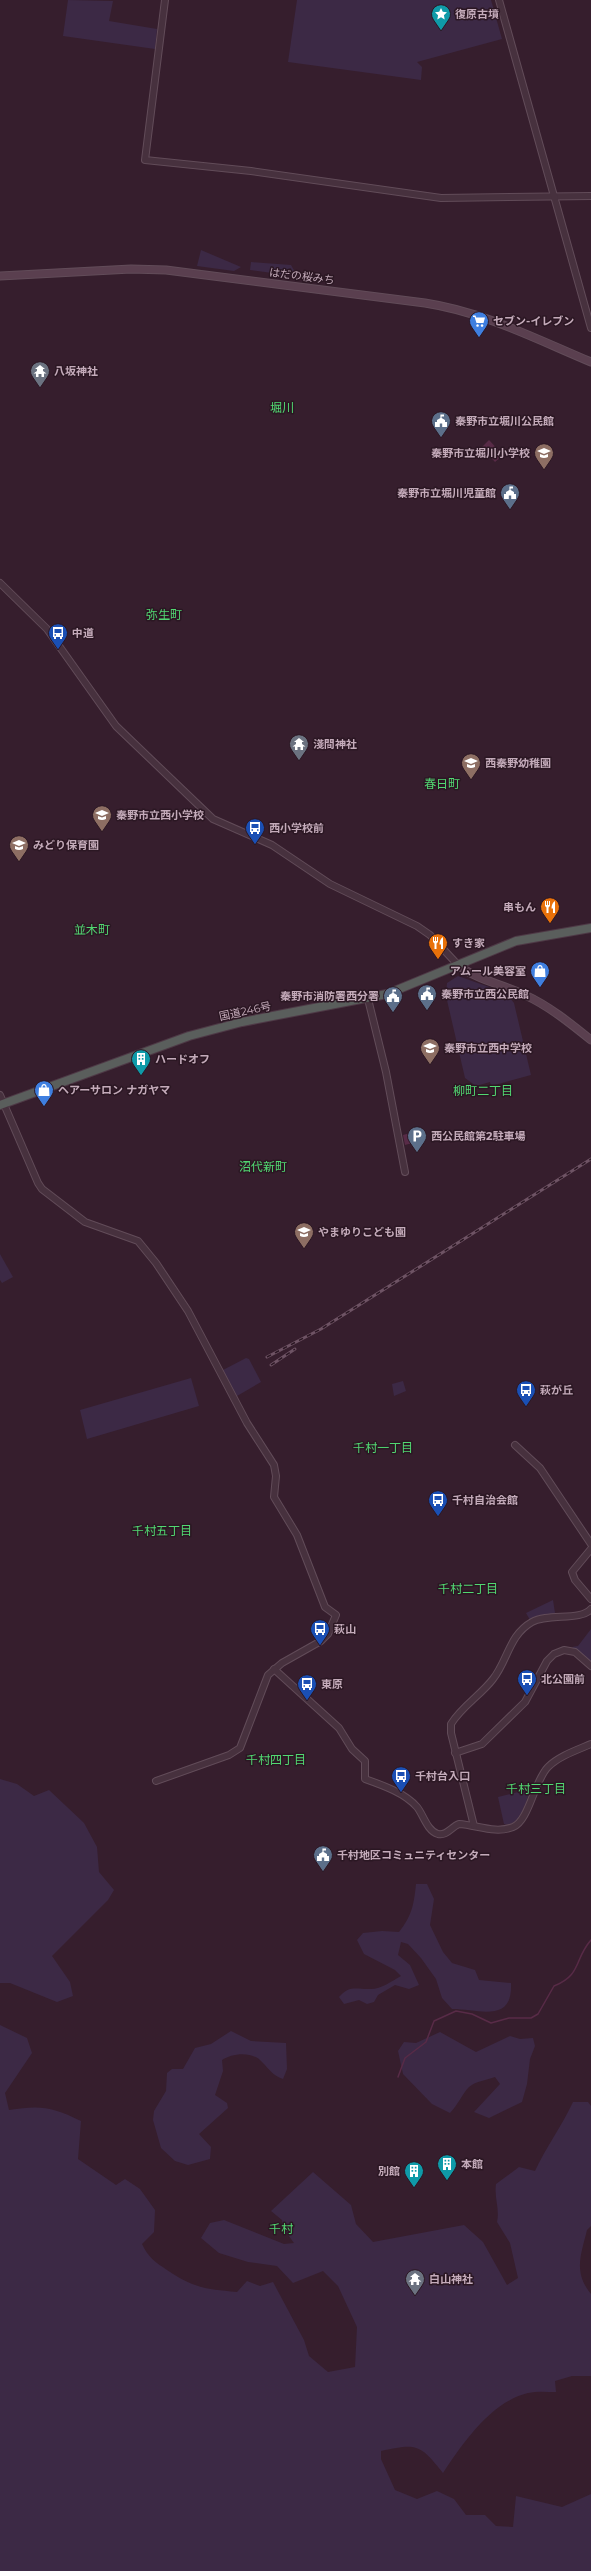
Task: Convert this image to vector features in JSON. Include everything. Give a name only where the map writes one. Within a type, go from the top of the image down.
[{"type":"highway","name":"国道246号","points":[[2,1105],[214,1028],[368,999],[410,986],[516,941],[591,928]]},
{"type":"main road","name":"はだの桜みち","points":[[0,276],[131,269],[166,270],[425,303],[462,309],[488,317],[591,362]]},
{"type":"main road","points":[[458,965],[469,973],[511,989],[543,1004],[591,1040]]},
{"type":"street","points":[[165,0],[145,160],[251,171],[441,198],[554,195],[591,196]]},
{"type":"street","points":[[500,0],[591,328]]},
{"type":"street","points":[[0,583],[47,629],[116,726],[213,820],[272,845],[330,884],[416,926],[430,935],[458,965]]},
{"type":"street","points":[[368,999],[386,1072],[405,1172]]},
{"type":"street","points":[[0,1095],[2,1105],[42,1189],[85,1222],[136,1240],[145,1248],[188,1311],[247,1422],[274,1465],[276,1476],[274,1497],[297,1534],[325,1607],[336,1615],[328,1634],[321,1641],[274,1669],[263,1686],[240,1748],[230,1755],[156,1781]]},
{"type":"street","points":[[515,1445],[540,1468],[591,1544]]},
{"type":"street","points":[[591,1549],[572,1572],[575,1580],[591,1599]]},
{"type":"street","points":[[474,1826],[450,1733],[451,1724],[492,1680],[513,1640],[522,1628],[540,1619],[582,1615],[591,1609]]},
{"type":"street","points":[[455,1753],[482,1744],[525,1702],[547,1661],[557,1652],[568,1650],[578,1653],[591,1666]]},
{"type":"street","points":[[274,1669],[339,1728],[352,1749],[365,1761],[365,1779],[394,1791],[412,1802],[435,1832],[446,1833],[459,1824],[474,1826],[482,1829],[504,1829],[517,1826],[522,1820],[540,1777],[548,1767],[591,1744]]},
{"type":"shaded area","points":[[68,0],[113,1],[109,21],[157,29],[155,49],[63,36]]},
{"type":"shaded area","points":[[297,0],[491,0],[502,39],[417,62],[422,67],[421,80],[288,62]]},
{"type":"shaded area","points":[[201,250],[241,267],[234,271],[197,266]]},
{"type":"shaded area","points":[[251,262],[291,265],[295,272],[294,276],[250,270]]},
{"type":"shaded area","points":[[489,440],[503,455],[495,462],[482,447]]},
{"type":"shaded area","points":[[458,976],[506,993],[514,1003],[531,1075],[491,1086],[490,1082],[476,1086],[465,1078],[446,996],[447,983]]},
{"type":"shaded area","points":[[421,1130],[424,1140],[405,1145],[403,1135]]},
{"type":"shaded area","points":[[0,1254],[13,1277],[2,1283],[0,1280]]},
{"type":"shaded area","points":[[246,1358],[249,1359],[261,1382],[237,1396],[223,1370]]},
{"type":"shaded area","points":[[191,1378],[199,1406],[87,1439],[80,1410]]},
{"type":"shaded area","points":[[403,1381],[406,1391],[394,1396],[392,1384]]},
{"type":"shaded area","points":[[553,1600],[555,1613],[530,1620],[526,1613]]},
{"type":"shaded area","points":[[591,1629],[591,1663],[572,1647],[578,1646]]},
{"type":"shaded area","points":[[0,1779],[17,1784],[34,1796],[49,1790],[84,1823],[97,1847],[99,1872],[114,1890],[108,1900],[52,1956],[70,1982],[73,1996],[57,2002],[10,1983],[0,1983]]},
{"type":"shaded area","points":[[531,1789],[518,1818],[510,1824],[504,1824],[498,1797]]},
{"type":"shaded area","points":[[416,1884],[427,1884],[434,1899],[430,1925],[443,1952],[452,1963],[475,1970],[479,1980],[511,1983],[510,1996],[506,2004],[500,2009],[483,2012],[452,2009],[442,1998],[436,1979],[421,1958],[408,1944],[401,1942],[398,1955],[410,1965],[419,1985],[409,1989],[395,1985],[378,1995],[374,2002],[367,2004],[359,2000],[344,2004],[339,1997],[347,1990],[354,1988],[379,1988],[401,1976],[395,1970],[364,1954],[357,1940],[363,1933],[382,1931],[399,1932],[407,1921],[412,1910]]},
{"type":"shaded area","points":[[0,2025],[27,2038],[32,2053],[5,2093],[9,2110],[46,2108],[81,2121],[78,2159],[116,2185],[125,2179],[140,2189],[155,2210],[154,2232],[142,2244],[152,2259],[176,2276],[200,2287],[237,2292],[247,2281],[260,2286],[273,2282],[304,2340],[309,2356],[328,2372],[355,2367],[357,2327],[338,2286],[323,2271],[293,2283],[277,2266],[248,2262],[219,2253],[201,2238],[210,2223],[224,2220],[284,2244],[294,2243],[283,2228],[282,2220],[271,2211],[313,2172],[351,2205],[356,2224],[373,2242],[464,2225],[483,2242],[507,2285],[518,2278],[510,2243],[497,2222],[498,2213],[496,2184],[519,2167],[535,2171],[573,2102],[588,2102],[591,2106],[591,2226],[587,2230],[581,2255],[580,2271],[585,2286],[591,2294],[591,2376],[572,2376],[555,2381],[556,2392],[528,2393],[502,2405],[479,2425],[443,2473],[429,2456],[417,2448],[403,2447],[381,2451],[381,2459],[395,2490],[417,2499],[437,2491],[454,2499],[466,2515],[485,2515],[496,2526],[513,2527],[516,2496],[562,2507],[591,2494],[591,2571],[0,2571]]},
{"type":"shaded area","points":[[231,2031],[251,2041],[286,2043],[287,2069],[283,2079],[274,2074],[258,2058],[253,2056],[242,2054],[231,2056],[222,2060],[223,2071],[215,2095],[227,2103],[228,2108],[199,2134],[211,2147],[210,2159],[188,2165],[175,2161],[161,2148],[153,2120],[154,2111],[166,2091],[167,2073],[172,2069],[183,2069],[195,2048],[211,2044]]},
{"type":"shaded area","points":[[440,2032],[476,2052],[510,2036],[520,2039],[533,2038],[535,2046],[530,2059],[527,2084],[522,2102],[489,2118],[474,2112],[500,2084],[495,2077],[478,2082],[469,2087],[450,2113],[432,2104],[403,2074],[398,2051],[404,2042],[416,2043]]},
{"type":"waterway","points":[[398,2077],[405,2058],[426,2042],[434,2021],[456,2011],[472,2014],[491,2023],[509,2018],[531,2018],[538,2014],[554,1986],[563,1982],[574,1972],[582,1954],[591,1940]]},
{"type":"railway","points":[[267,1357],[321,1329],[591,1159]]},
{"type":"railway","points":[[271,1365],[295,1349]]},
{"type":"place","name":"復原古墳","points":[[441,31]]},
{"type":"place","name":"セブン-イレブン","points":[[479,338]]},
{"type":"place","name":"八坂神社","points":[[40,388]]},
{"type":"place","name":"秦野市立堀川公民館","points":[[441,438]]},
{"type":"place","name":"秦野市立堀川小学校","points":[[544,470]]},
{"type":"place","name":"秦野市立堀川児童館","points":[[510,510]]},
{"type":"place","name":"中道","points":[[58,650]]},
{"type":"place","name":"淺間神社","points":[[299,761]]},
{"type":"place","name":"西秦野幼稚園","points":[[471,780]]},
{"type":"place","name":"秦野市立西小学校","points":[[102,832]]},
{"type":"place","name":"西小学校前","points":[[255,845]]},
{"type":"place","name":"みどり保育園","points":[[19,862]]},
{"type":"place","name":"串もん","points":[[550,924]]},
{"type":"place","name":"すき家","points":[[438,960]]},
{"type":"place","name":"アムール美容室","points":[[540,988]]},
{"type":"place","name":"秦野市立西公民館","points":[[427,1011]]},
{"type":"place","name":"秦野市消防署西分署","points":[[393,1013]]},
{"type":"place","name":"秦野市立西中学校","points":[[430,1065]]},
{"type":"place","name":"ハードオフ","points":[[141,1076]]},
{"type":"place","name":"ヘアーサロン ナガヤマ","points":[[44,1107]]},
{"type":"place","name":"西公民館第2駐車場","points":[[417,1153]]},
{"type":"place","name":"やまゆりこども園","points":[[304,1249]]},
{"type":"place","name":"萩が丘","points":[[526,1407]]},
{"type":"place","name":"千村自治会館","points":[[438,1517]]},
{"type":"place","name":"萩山","points":[[320,1646]]},
{"type":"place","name":"北公園前","points":[[527,1696]]},
{"type":"place","name":"東原","points":[[307,1701]]},
{"type":"place","name":"千村台入口","points":[[401,1793]]},
{"type":"place","name":"千村地区コミュニティセンター","points":[[323,1872]]},
{"type":"place","name":"本館","points":[[447,2181]]},
{"type":"place","name":"別館","points":[[414,2188]]},
{"type":"place","name":"白山神社","points":[[415,2296]]},
{"type":"district","name":"堀川","points":[[282,407]]},
{"type":"district","name":"弥生町","points":[[164,614]]},
{"type":"district","name":"春日町","points":[[442,783]]},
{"type":"district","name":"並木町","points":[[92,929]]},
{"type":"district","name":"柳町二丁目","points":[[483,1090]]},
{"type":"district","name":"沼代新町","points":[[263,1166]]},
{"type":"district","name":"千村一丁目","points":[[383,1447]]},
{"type":"district","name":"千村五丁目","points":[[162,1530]]},
{"type":"district","name":"千村二丁目","points":[[468,1588]]},
{"type":"district","name":"千村四丁目","points":[[276,1759]]},
{"type":"district","name":"千村三丁目","points":[[536,1788]]},
{"type":"district","name":"千村","points":[[281,2228]]}]
